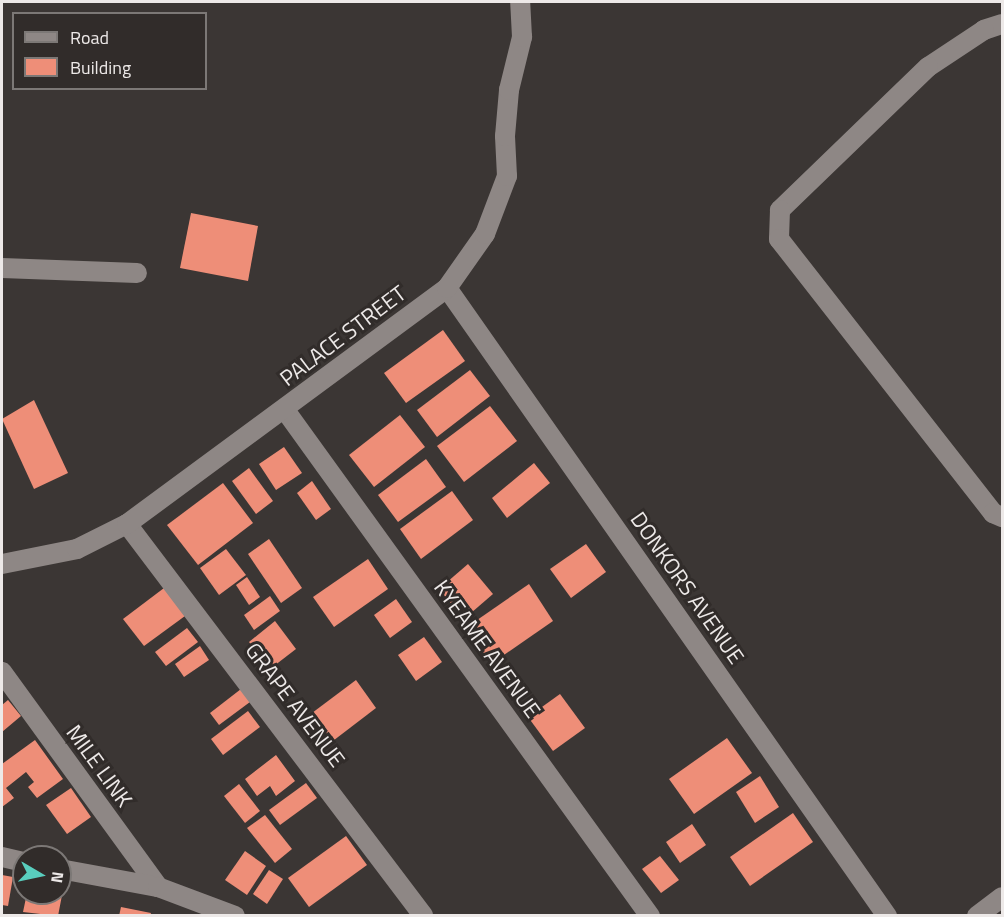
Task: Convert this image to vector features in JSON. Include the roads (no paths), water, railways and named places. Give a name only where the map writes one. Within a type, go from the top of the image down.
[{"type":"street","name":"PALACE STREET","points":[[2,564],[77,549],[128,524],[447,288],[485,234],[507,176],[505,136],[509,90],[522,37],[520,2]]},
{"type":"street","points":[[1002,24],[984,30],[928,67],[780,210],[779,239],[993,513],[1002,517]]},
{"type":"street","points":[[2,268],[137,273]]},
{"type":"street","name":"DONKORS AVENUE","points":[[447,288],[887,915]]},
{"type":"street","name":"KYEAME AVENUE","points":[[285,410],[650,915]]},
{"type":"street","name":"GRAPE AVENUE","points":[[128,524],[423,915]]},
{"type":"street","name":"MILE LINK","points":[[2,672],[158,887]]},
{"type":"street","points":[[72,871],[158,887],[236,915]]},
{"type":"street","points":[[977,915],[1002,897]]}]
